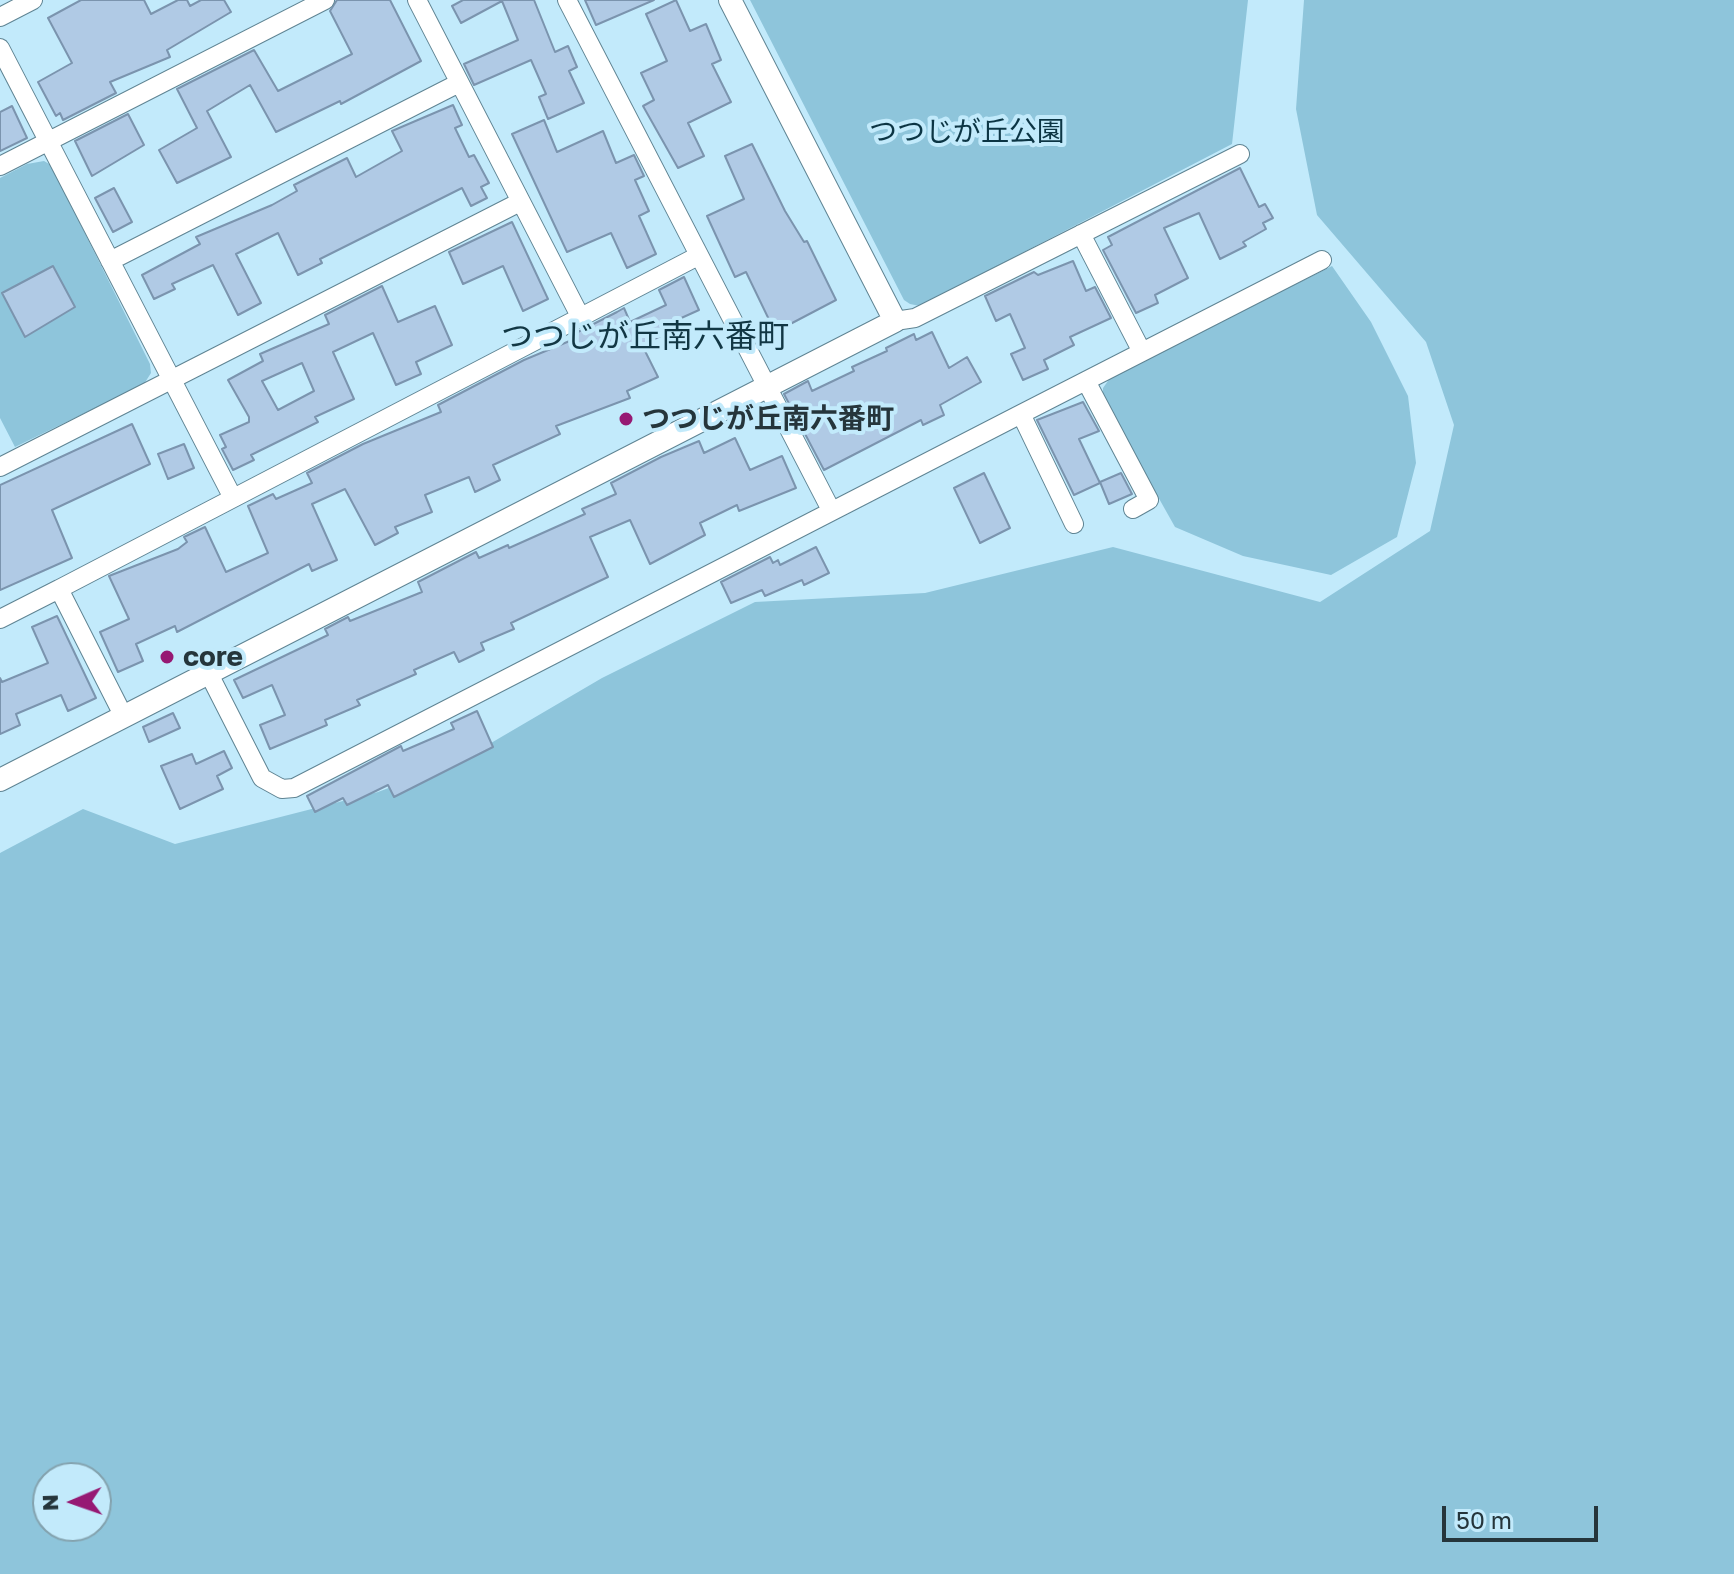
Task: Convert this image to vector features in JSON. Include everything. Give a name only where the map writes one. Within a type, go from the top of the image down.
[{"type":"street","points":[[0,17],[33,0]]},
{"type":"street","points":[[0,166],[325,0]]},
{"type":"street","points":[[417,0],[581,318]]},
{"type":"street","points":[[567,0],[831,510]]},
{"type":"street","points":[[730,0],[895,321]]},
{"type":"street","points":[[0,48],[233,498]]},
{"type":"street","points":[[110,261],[459,83]]},
{"type":"street","points":[[0,780],[765,385],[895,321],[915,318],[1240,154]]},
{"type":"street","points":[[0,467],[520,202]]},
{"type":"street","points":[[1081,234],[1142,352]]},
{"type":"street","points":[[0,619],[698,256]]},
{"type":"street","points":[[208,672],[262,778],[282,789],[294,788],[1322,260]]},
{"type":"street","points":[[1086,381],[1149,500],[1133,509]]},
{"type":"street","points":[[1021,414],[1074,524]]},
{"type":"street","points":[[59,589],[124,717]]},
{"type":"green space","name":"つつじが丘公園","points":[[750,0],[1248,0],[1232,144],[920,306],[910,304],[904,300]]},
{"type":"green space","points":[[1304,0],[1734,0],[1734,1574],[0,1574],[0,853],[83,809],[175,844],[378,792],[462,760],[602,678],[755,602],[925,593],[1113,547],[1320,602],[1430,531],[1454,425],[1426,342],[1317,215],[1296,109]]},
{"type":"green space","points":[[44,161],[51,165],[150,364],[151,373],[144,384],[15,447],[0,418],[0,178],[27,164]]},
{"type":"green space","points":[[1332,266],[1371,322],[1408,396],[1416,463],[1397,537],[1331,575],[1243,556],[1175,527],[1103,399],[1103,388],[1110,378]]},
{"type":"building","points":[[81,0],[144,0],[151,14],[178,0],[187,0],[190,6],[201,0],[224,0],[231,12],[167,50],[170,57],[110,82],[116,93],[63,120],[60,113],[56,116],[38,82],[72,63],[48,18]]},
{"type":"building","points":[[337,0],[390,0],[421,61],[341,104],[340,101],[276,132],[250,85],[207,111],[231,157],[177,183],[159,150],[197,128],[177,89],[254,50],[278,91],[352,54],[330,11]]},
{"type":"building","points":[[463,0],[534,0],[555,52],[568,46],[577,67],[569,71],[584,103],[548,119],[539,97],[546,94],[531,60],[474,85],[464,64],[518,40],[502,1],[461,23],[452,6]]},
{"type":"building","points":[[585,0],[654,0],[596,25]]},
{"type":"building","points":[[676,0],[690,31],[706,24],[721,60],[712,64],[731,102],[688,123],[704,156],[678,168],[643,106],[654,100],[641,73],[667,61],[646,14]]},
{"type":"building","points":[[453,105],[462,125],[455,128],[469,157],[474,155],[489,183],[481,187],[487,198],[471,206],[462,188],[320,259],[322,263],[298,275],[278,233],[236,254],[261,303],[238,315],[213,265],[172,284],[175,289],[154,299],[142,275],[200,244],[196,237],[272,205],[297,191],[294,185],[347,158],[356,177],[402,151],[392,131]]},
{"type":"building","points":[[12,106],[27,138],[0,151],[0,112]]},
{"type":"building","points":[[128,114],[144,145],[92,176],[75,141]]},
{"type":"building","points":[[544,120],[557,152],[603,131],[616,163],[634,155],[644,176],[635,180],[649,211],[639,216],[656,254],[627,268],[611,233],[567,252],[512,134]]},
{"type":"building","points":[[752,144],[785,211],[804,242],[807,241],[836,300],[775,332],[746,272],[735,277],[707,216],[744,199],[725,156]]},
{"type":"building","points":[[1240,168],[1259,207],[1265,204],[1273,218],[1263,223],[1266,229],[1243,242],[1246,246],[1220,259],[1199,213],[1164,228],[1188,278],[1155,295],[1158,303],[1136,313],[1103,250],[1112,245],[1108,237]]},
{"type":"building","points":[[114,188],[132,222],[113,232],[95,198]]},
{"type":"building","points":[[512,222],[548,299],[523,311],[503,266],[463,284],[449,252]]},
{"type":"building","points":[[1073,261],[1086,291],[1095,287],[1111,318],[1070,337],[1074,345],[1044,360],[1048,369],[1023,380],[1011,354],[1025,348],[1010,314],[996,321],[985,296],[1034,272],[1038,275]]},
{"type":"building","points":[[53,266],[75,307],[25,337],[2,293]]},
{"type":"building","points":[[684,277],[699,310],[668,324],[671,331],[642,345],[658,377],[627,391],[630,398],[556,426],[560,434],[493,465],[500,480],[475,492],[469,477],[425,495],[432,512],[395,527],[398,533],[375,545],[345,489],[312,504],[337,560],[312,571],[309,564],[177,632],[175,626],[136,644],[143,661],[118,672],[100,632],[129,619],[109,576],[178,549],[187,542],[184,537],[205,527],[226,572],[268,553],[248,506],[273,494],[276,499],[312,483],[307,473],[363,444],[441,412],[438,405],[524,360],[572,340],[570,336],[624,308],[630,322],[666,305],[659,290]]},
{"type":"building","points":[[382,286],[398,322],[435,306],[452,345],[416,362],[421,374],[396,385],[373,333],[333,352],[354,399],[315,417],[318,422],[251,455],[254,460],[233,470],[222,449],[226,447],[220,435],[249,422],[249,417],[228,380],[263,361],[260,354],[329,324],[325,315]],"holes":[[[302,363],[314,391],[278,410],[262,381]]]},
{"type":"building","points":[[932,332],[949,368],[967,357],[981,382],[940,405],[944,415],[923,425],[921,420],[824,470],[784,394],[808,381],[812,391],[854,371],[852,367],[914,334],[916,340]]},
{"type":"building","points":[[1083,402],[1099,431],[1079,439],[1100,483],[1074,495],[1037,420]]},
{"type":"building","points":[[132,424],[150,464],[52,510],[72,558],[0,590],[0,485]]},
{"type":"building","points":[[735,438],[750,470],[782,456],[796,488],[739,511],[737,505],[700,523],[705,535],[650,564],[630,520],[590,537],[608,577],[511,623],[514,629],[481,643],[484,650],[459,662],[454,652],[414,670],[416,674],[357,700],[360,705],[325,720],[327,725],[270,749],[260,725],[285,715],[272,685],[243,698],[234,680],[328,635],[325,629],[348,617],[350,621],[422,592],[418,582],[476,552],[479,558],[508,545],[509,548],[585,514],[582,509],[616,494],[611,483],[661,457],[699,441],[704,453]]},
{"type":"building","points":[[184,444],[194,468],[168,479],[158,454]]},
{"type":"building","points":[[984,473],[1010,528],[980,543],[954,488]]},
{"type":"building","points":[[1121,473],[1132,494],[1109,504],[1100,482]]},
{"type":"building","points":[[816,547],[829,573],[804,585],[802,580],[765,596],[762,590],[731,603],[721,582],[770,557],[773,563],[778,560],[780,565]]},
{"type":"building","points":[[57,616],[96,698],[68,711],[61,695],[16,714],[20,725],[0,734],[0,678],[2,682],[48,663],[32,627]]},
{"type":"building","points":[[477,711],[493,747],[394,797],[388,785],[347,805],[343,798],[315,812],[307,796],[401,746],[403,751],[454,729],[451,723]]},
{"type":"building","points":[[173,713],[180,728],[149,742],[143,727]]},
{"type":"building","points":[[224,751],[232,768],[217,776],[223,789],[180,809],[161,766],[192,754],[196,764]]},
{"type":"place","name":"つつじが丘南六番町","points":[[626,419]]},
{"type":"place","name":"core","points":[[167,657]]},
{"type":"district","name":"つつじが丘南六番町","points":[[645,337]]}]
